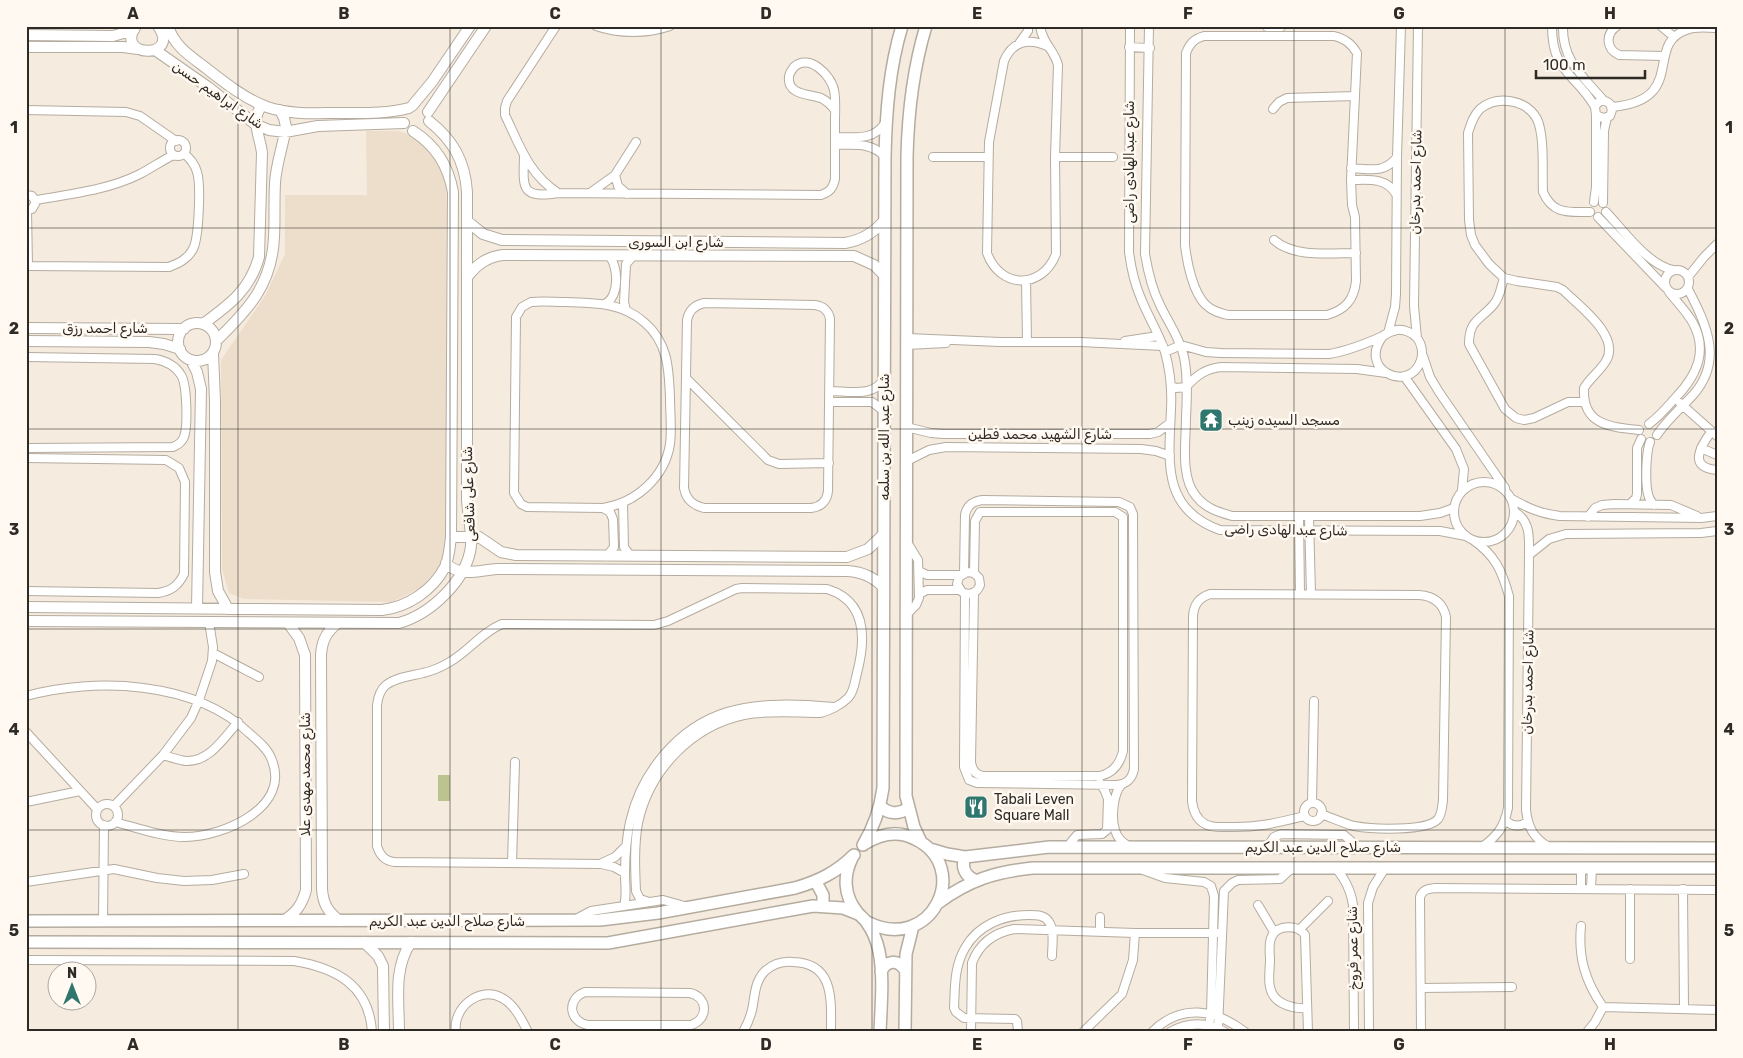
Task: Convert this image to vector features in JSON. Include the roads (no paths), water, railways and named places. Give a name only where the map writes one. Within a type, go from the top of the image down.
[{"type":"main road","name":"شارع عبد الله بن سلمه","points":[[863,845],[872,831],[880,806],[883,788],[885,157],[886,122],[892,63],[902,26]]},
{"type":"main road","name":"شارع عبد الله بن سلمه","points":[[926,26],[914,74],[908,129],[906,342],[906,796],[914,827],[926,846]]},
{"type":"main road","points":[[884,519],[906,519]]},
{"type":"main road","points":[[880,806],[892,813],[901,812],[908,808]]},
{"type":"main road","points":[[885,834],[910,836],[926,846],[939,864],[943,881],[942,892],[932,913],[923,921],[901,930],[889,930],[867,922],[858,914],[851,903],[847,891],[846,878],[848,866],[854,855],[873,838],[885,834]]},
{"type":"main road","name":"شارع صلاح الدين عبد الكريم","points":[[926,846],[947,854],[965,857],[1032,849],[1069,848],[1717,848]]},
{"type":"main road","points":[[1425,847],[1425,868]]},
{"type":"main road","points":[[1641,868],[1642,848]]},
{"type":"main road","name":"شارع صلاح الدين عبد الكريم","points":[[26,921],[572,921],[622,918],[795,888],[816,882],[842,866],[854,855]]},
{"type":"main road","points":[[965,857],[963,865],[966,873],[975,880]]},
{"type":"main road","name":"شارع صلاح الدين عبد الكريم","points":[[938,903],[954,891],[991,874],[1034,868],[1717,868]]},
{"type":"main road","points":[[816,882],[824,895],[823,906]]},
{"type":"main road","name":"شارع صلاح الدين عبد الكريم","points":[[26,942],[608,943],[823,906],[843,908],[858,914]]},
{"type":"main road","points":[[317,921],[318,942]]},
{"type":"main road","points":[[867,922],[879,951],[881,972],[880,1032]]},
{"type":"main road","points":[[905,1032],[906,954],[913,926]]},
{"type":"main road","points":[[881,972],[886,964],[892,962],[902,965],[905,970]]},
{"type":"street","points":[[470,26],[432,82],[404,115],[404,123],[409,129],[413,131],[423,129],[428,117],[486,26]]},
{"type":"street","points":[[556,26],[507,101],[505,108],[506,115],[524,156],[538,177],[558,192]]},
{"type":"street","points":[[596,26],[624,32],[644,32],[670,26]]},
{"type":"street","points":[[1020,42],[1028,31],[1028,26]]},
{"type":"street","points":[[1040,26],[1043,40],[1056,58],[1058,65],[1055,157],[1056,254],[1052,264],[1045,272],[1026,280],[1016,280],[1001,274],[990,263],[987,253],[989,142],[1007,54],[1012,47],[1020,42],[1029,40],[1047,46]]},
{"type":"street","name":"شارع عبدالهادى راضى","points":[[1130,26],[1129,252],[1134,282],[1164,349],[1171,386],[1170,468],[1174,490],[1179,500],[1192,515],[1208,526],[1220,530],[1440,531],[1470,538]]},
{"type":"street","name":"شارع عبدالهادى راضى","points":[[1149,26],[1145,254],[1153,288],[1181,344],[1186,373],[1185,452],[1189,483],[1195,495],[1205,505],[1218,512],[1232,516],[1420,516],[1440,513],[1454,508]]},
{"type":"street","points":[[1263,36],[1267,26],[1281,26],[1284,36]]},
{"type":"street","name":"شارع احمد بدرخان","points":[[1386,334],[1395,307],[1396,294],[1396,195],[1401,26]]},
{"type":"street","name":"شارع احمد بدرخان","points":[[1417,338],[1414,306],[1418,26]]},
{"type":"street","points":[[1617,26],[1610,31],[1608,40],[1614,53],[1619,55],[1664,56]]},
{"type":"street","points":[[1661,26],[1674,37]]},
{"type":"street","points":[[26,35],[113,36],[135,28]]},
{"type":"street","points":[[135,28],[132,40],[138,49]]},
{"type":"street","points":[[26,47],[122,47],[146,52],[158,48],[162,40],[164,28]]},
{"type":"street","name":"شارع ابراهيم حسن","points":[[164,28],[184,52],[218,78],[262,105],[296,113],[382,113],[410,107]]},
{"type":"street","points":[[1612,107],[1638,102],[1654,90],[1660,82],[1668,44],[1674,37],[1688,29],[1717,28]]},
{"type":"street","points":[[1607,117],[1603,118],[1596,111],[1586,94],[1564,70],[1555,51],[1552,29],[1563,30],[1562,39],[1567,56],[1604,101],[1607,101],[1612,107],[1612,113],[1607,117],[1604,131],[1603,203],[1606,207],[1606,212],[1652,260],[1666,269],[1682,271],[1688,277],[1690,285],[1681,294],[1673,294],[1668,290],[1665,280],[1673,270]]},
{"type":"street","points":[[1204,36],[1263,36],[1334,36],[1344,38],[1352,44],[1356,53],[1351,168],[1352,204],[1355,217],[1355,291],[1352,300],[1345,307],[1327,315],[1228,315],[1218,312],[1207,307],[1199,298],[1188,266],[1184,245],[1186,53],[1189,44],[1196,38],[1204,36]]},
{"type":"street","points":[[1129,47],[1150,48]]},
{"type":"street","name":"شارع ابراهيم حسن","points":[[155,50],[208,87],[255,124],[270,130],[285,132],[318,126],[404,123]]},
{"type":"street","points":[[524,156],[522,181],[528,191],[540,195],[558,192],[821,195],[828,193],[833,187],[836,110],[834,90],[832,83],[826,75],[810,63],[797,64],[791,70],[789,77],[790,85],[796,92],[825,100],[836,110]]},
{"type":"street","points":[[1273,109],[1279,102],[1287,98],[1355,96]]},
{"type":"street","points":[[1590,212],[1561,211],[1553,207],[1547,200],[1543,192],[1541,131],[1537,119],[1528,108],[1517,102],[1504,100],[1491,103],[1480,110],[1472,120],[1468,133],[1469,220],[1471,235],[1481,255],[1504,278],[1557,287],[1602,328],[1610,346],[1609,354],[1606,361],[1584,388],[1584,402],[1598,422],[1616,428],[1639,430]]},
{"type":"street","points":[[1604,101],[1600,101],[1596,111],[1596,193],[1594,202],[1590,206],[1590,212],[1593,216],[1598,217],[1668,290],[1692,321],[1700,344],[1700,356],[1692,378],[1657,418],[1649,424],[1643,425],[1639,430],[1641,440],[1637,448],[1637,494],[1630,504]]},
{"type":"street","points":[[203,324],[240,294],[249,283],[259,257],[262,153],[255,124],[257,112],[262,105]]},
{"type":"street","points":[[410,107],[421,106],[428,117]]},
{"type":"street","points":[[26,110],[126,112],[140,116],[176,141],[179,140],[185,144],[186,147],[184,153],[180,156],[174,155],[139,174],[116,183],[88,191],[36,200]]},
{"type":"street","points":[[216,341],[250,306],[268,274],[274,238],[276,175],[286,122],[280,110]]},
{"type":"street","name":"شارع على شافعى","points":[[26,621],[389,624],[408,620],[433,606],[463,572],[468,558],[471,536],[467,500],[468,192],[463,164],[449,140],[428,117]]},
{"type":"street","points":[[835,141],[872,136],[886,122]]},
{"type":"street","name":"شارع على شافعى","points":[[26,607],[374,610],[396,608],[408,603],[428,588],[446,564],[451,537],[453,192],[447,168],[440,156],[424,138],[413,131]]},
{"type":"street","points":[[174,155],[170,147],[176,141]]},
{"type":"street","points":[[835,141],[866,145],[876,149],[885,157]]},
{"type":"street","points":[[590,193],[615,175],[636,142]]},
{"type":"street","points":[[36,200],[34,207],[27,210],[27,266],[169,267],[179,264],[193,249],[197,230],[197,173],[194,165],[184,153]]},
{"type":"street","points":[[933,157],[988,157]]},
{"type":"street","points":[[1055,157],[1113,157]]},
{"type":"street","points":[[1351,168],[1385,168],[1392,164],[1397,157]]},
{"type":"street","points":[[615,175],[618,186],[627,194]]},
{"type":"street","points":[[1351,180],[1377,180],[1386,183],[1396,195]]},
{"type":"street","points":[[26,195],[32,196],[36,200]]},
{"type":"street","points":[[1594,202],[1600,201],[1603,203]]},
{"type":"street","points":[[1598,217],[1603,216],[1606,212]]},
{"type":"street","name":"شارع ابن السورى","points":[[467,221],[482,234],[502,240],[741,242],[854,241],[871,234],[884,220]]},
{"type":"street","points":[[1274,240],[1280,246],[1297,252],[1356,253]]},
{"type":"street","points":[[591,255],[592,241]]},
{"type":"street","points":[[741,242],[741,256]]},
{"type":"street","points":[[1688,277],[1704,256],[1717,244]]},
{"type":"street","name":"شارع ابن السورى","points":[[468,276],[475,267],[493,257],[591,255],[854,256],[874,265],[884,275]]},
{"type":"street","points":[[604,304],[611,300],[615,293],[615,264],[608,255]]},
{"type":"street","points":[[626,310],[624,302],[626,264],[634,255]]},
{"type":"street","points":[[1504,278],[1495,304],[1474,322],[1469,336],[1469,344],[1505,409],[1516,418],[1524,420],[1534,418],[1568,402],[1584,402]]},
{"type":"street","points":[[1026,280],[1027,342]]},
{"type":"street","points":[[1654,504],[1648,494],[1648,451],[1650,442],[1700,385],[1708,367],[1710,352],[1708,332],[1688,289]]},
{"type":"street","points":[[536,301],[604,304],[626,310],[648,326],[663,348],[669,369],[671,433],[666,457],[655,478],[647,487],[623,503],[603,508],[527,507],[517,499],[514,487],[516,322],[518,312],[526,304],[536,301]]},
{"type":"street","points":[[700,304],[818,305],[828,311],[830,319],[830,392],[828,495],[823,503],[815,507],[704,508],[694,504],[687,497],[684,488],[687,320],[691,310],[700,304]]},
{"type":"street","points":[[213,353],[199,361],[191,360],[184,356],[178,342],[184,329],[196,323],[203,324],[210,328],[216,341],[213,353],[215,401],[215,572],[218,591],[228,609]]},
{"type":"street","name":"شارع احمد رزق","points":[[26,328],[184,329]]},
{"type":"street","points":[[906,342],[931,344],[956,341],[1118,343],[1164,349],[1181,344],[1206,352],[1328,354],[1343,352],[1386,334],[1398,330],[1408,332],[1417,338],[1422,346],[1420,365],[1413,372],[1395,377],[1379,367],[1375,350],[1378,342],[1386,334]]},
{"type":"street","points":[[1118,343],[1158,336]]},
{"type":"street","name":"شارع احمد رزق","points":[[26,341],[149,342],[180,349]]},
{"type":"street","points":[[1422,356],[1430,377],[1439,392],[1510,495],[1515,512],[1513,522],[1501,537],[1493,541],[1483,542],[1470,538],[1456,524],[1454,508],[1462,490],[1470,484],[1485,482],[1500,485],[1510,495],[1530,509],[1544,514],[1701,518],[1717,516]]},
{"type":"street","points":[[26,357],[155,359],[169,363],[175,368],[186,386],[184,435],[180,443],[172,447],[26,448]]},
{"type":"street","points":[[191,360],[197,372],[201,389],[197,608]]},
{"type":"street","points":[[1171,386],[1176,388],[1186,387],[1200,373],[1210,368],[1342,368],[1386,373]]},
{"type":"street","points":[[1404,376],[1456,449],[1464,469],[1462,490]]},
{"type":"street","points":[[686,378],[768,460],[779,464],[829,463]]},
{"type":"street","points":[[830,392],[873,390],[882,383],[884,378]]},
{"type":"street","points":[[1675,398],[1714,434],[1701,448],[1698,458],[1701,464],[1717,470]]},
{"type":"street","points":[[830,402],[872,402],[884,411]]},
{"type":"street","name":"شارع الشهيد محمد فطين","points":[[906,427],[931,434],[1150,434],[1158,432],[1170,423]]},
{"type":"street","points":[[1649,424],[1656,429],[1657,435]]},
{"type":"street","points":[[1641,440],[1650,442]]},
{"type":"street","name":"شارع الشهيد محمد فطين","points":[[906,461],[929,450],[946,447],[1142,449],[1170,456]]},
{"type":"street","points":[[1701,448],[1717,455]]},
{"type":"street","points":[[26,458],[166,460],[180,468],[185,482],[184,574],[174,588],[166,592],[26,591]]},
{"type":"street","points":[[1174,490],[1189,483]]},
{"type":"street","points":[[1122,784],[1100,780],[979,775],[973,770],[968,720],[962,592],[958,580],[963,574],[965,515],[969,506],[978,500],[1123,502],[1132,510],[1134,770],[1130,779],[1122,784],[1117,791],[1114,799],[1116,832],[1120,839],[1133,848]]},
{"type":"street","points":[[1040,501],[1040,512]]},
{"type":"street","points":[[1059,501],[1059,512]]},
{"type":"street","points":[[623,503],[624,547],[633,556]]},
{"type":"street","points":[[1588,516],[1595,508],[1602,505],[1654,504],[1675,506],[1701,518]]},
{"type":"street","points":[[603,508],[612,515],[613,523],[614,547],[607,556]]},
{"type":"street","points":[[968,720],[974,593],[980,585],[979,578],[974,573],[975,521],[978,514],[984,511],[1116,512],[1123,516],[1122,757],[1116,768],[1100,780]]},
{"type":"street","name":"شارع احمد بدرخان","points":[[1515,512],[1526,522],[1529,555],[1526,810],[1532,833],[1540,842],[1550,848]]},
{"type":"street","points":[[1300,516],[1300,594]]},
{"type":"street","points":[[1309,516],[1311,594]]},
{"type":"street","points":[[185,519],[199,524]]},
{"type":"street","points":[[613,523],[623,523]]},
{"type":"street","points":[[185,529],[199,524]]},
{"type":"street","points":[[1529,555],[1549,539],[1566,534],[1701,533],[1717,531]]},
{"type":"street","points":[[451,537],[479,537],[494,548],[508,554],[847,557],[868,549],[884,534]]},
{"type":"street","name":"شارع احمد بدرخان","points":[[1470,538],[1486,549],[1496,563],[1504,578],[1509,596],[1508,808],[1506,821]]},
{"type":"street","points":[[906,541],[918,560],[919,571],[919,594],[916,605],[906,616]]},
{"type":"street","points":[[446,564],[454,570],[463,572],[497,569],[848,571],[864,574],[884,588]]},
{"type":"street","points":[[919,571],[927,575],[974,573]]},
{"type":"street","points":[[624,906],[626,886],[626,873],[626,856],[626,846],[630,822],[647,778],[677,742],[696,727],[717,716],[741,712],[820,712],[828,711],[846,700],[852,692],[862,654],[863,634],[856,610],[849,600],[839,593],[827,589],[736,589],[668,621],[654,625],[508,623],[496,626],[449,663],[425,673],[393,681],[380,693],[377,706],[377,846],[378,852],[385,859],[395,862],[601,864],[614,867],[626,873]]},
{"type":"street","points":[[919,594],[927,590],[974,593]]},
{"type":"street","points":[[1210,594],[1427,595],[1440,603],[1444,610],[1446,617],[1443,800],[1442,810],[1438,819],[1430,825],[1420,827],[1368,828],[1320,816],[1313,821],[1306,818],[1258,827],[1212,827],[1198,818],[1193,810],[1193,616],[1197,602],[1203,596],[1210,594]]},
{"type":"street","points":[[263,622],[264,609]]},
{"type":"street","points":[[114,806],[163,755],[191,718],[199,700],[213,653],[209,622]]},
{"type":"street","name":"شارع محمد مهدى علا","points":[[283,921],[299,909],[306,890],[305,655],[299,638],[288,623]]},
{"type":"street","name":"شارع محمد مهدى علا","points":[[338,623],[324,636],[320,655],[322,899],[326,908],[340,921]]},
{"type":"street","points":[[213,653],[259,677]]},
{"type":"street","points":[[1123,661],[1133,661]]},
{"type":"street","points":[[26,696],[43,691],[70,688],[116,687],[179,694],[199,700],[238,722],[265,748],[271,758],[275,769],[275,781],[265,803],[254,813],[228,828],[199,836],[169,836],[115,822]]},
{"type":"street","points":[[1312,803],[1314,701]]},
{"type":"street","points":[[649,902],[640,899],[637,895],[636,837],[641,811],[651,786],[666,764],[695,737],[741,712]]},
{"type":"street","points":[[163,755],[185,761],[202,758],[209,754],[238,722]]},
{"type":"street","points":[[26,732],[97,809],[96,818],[104,825],[110,825],[117,819],[118,812],[114,806],[105,804],[97,809]]},
{"type":"street","points":[[512,863],[515,762]]},
{"type":"street","points":[[1100,780],[1108,798],[1106,832]]},
{"type":"street","points":[[26,802],[80,791]]},
{"type":"street","points":[[1308,834],[1304,812],[1306,806],[1312,803],[1320,808],[1318,834]]},
{"type":"street","points":[[1481,848],[1500,832],[1506,821],[1519,826],[1528,822]]},
{"type":"street","points":[[103,921],[104,825]]},
{"type":"street","points":[[1069,848],[1072,839],[1077,835],[1102,834],[1106,832],[1111,835],[1116,832]]},
{"type":"street","points":[[1267,847],[1278,835],[1318,834],[1344,835],[1358,847]]},
{"type":"street","points":[[601,864],[615,857],[626,846]]},
{"type":"street","points":[[626,856],[636,856]]},
{"type":"street","points":[[1139,868],[1165,878],[1208,883],[1211,886],[1214,896],[1211,1014],[1209,1025]]},
{"type":"street","points":[[1222,1030],[1219,1016],[1223,895],[1227,887],[1238,880],[1280,879],[1292,868]]},
{"type":"street","name":"شارع عمر فروخ","points":[[1336,868],[1347,883],[1352,894],[1354,908],[1354,1032]]},
{"type":"street","name":"شارع عمر فروخ","points":[[1369,1032],[1369,895],[1385,868]]},
{"type":"street","points":[[1581,888],[1586,868]]},
{"type":"street","points":[[1586,868],[1591,888]]},
{"type":"street","points":[[26,882],[103,869],[122,870],[157,878],[184,881],[212,880],[244,874]]},
{"type":"street","points":[[626,886],[636,886]]},
{"type":"street","points":[[1630,888],[1630,958]]},
{"type":"street","points":[[1421,1032],[1420,897],[1422,892],[1427,889],[1630,888],[1717,890]]},
{"type":"street","points":[[1683,889],[1684,1009]]},
{"type":"street","points":[[572,921],[591,911],[649,902],[667,900],[690,907]]},
{"type":"street","points":[[1274,932],[1287,928],[1300,929],[1328,901]]},
{"type":"street","points":[[1258,904],[1274,932],[1270,943],[1270,988],[1275,997],[1283,1004],[1294,1008],[1307,1008]]},
{"type":"street","points":[[1354,908],[1368,908]]},
{"type":"street","points":[[1018,1032],[1018,1022],[1015,1019],[971,1019],[960,1016],[954,1008],[955,975],[962,954],[975,935],[1000,919],[1014,915],[1039,915],[1046,918],[1050,923],[1052,930],[1052,956]]},
{"type":"street","points":[[1100,917],[1100,932]]},
{"type":"street","points":[[1582,926],[1580,955],[1583,969],[1602,1007]]},
{"type":"street","points":[[971,1032],[972,964],[981,946],[996,934],[1014,929],[1222,934]]},
{"type":"street","points":[[1300,929],[1305,938],[1308,1032]]},
{"type":"street","points":[[1083,1032],[1122,994],[1133,960],[1135,933]]},
{"type":"street","points":[[98,942],[98,960],[294,961],[315,965],[333,972],[353,986],[367,1007],[372,1032]]},
{"type":"street","points":[[364,942],[378,956],[383,966],[384,1032]]},
{"type":"street","points":[[399,1032],[400,964],[411,942]]},
{"type":"street","points":[[26,960],[48,960]]},
{"type":"street","points":[[743,1032],[751,1012],[755,989],[765,971],[783,962],[803,962],[812,966],[826,979],[832,998],[830,1032]]},
{"type":"street","points":[[383,966],[400,964]]},
{"type":"street","points":[[1421,988],[1512,988]]},
{"type":"street","points":[[585,992],[690,993],[699,997],[704,1006],[705,1011],[700,1020],[691,1025],[620,1028],[583,1024],[574,1018],[572,1013],[573,1002],[585,992]]},
{"type":"street","points":[[456,1032],[457,1017],[461,1008],[468,1001],[476,996],[495,994],[504,998],[514,1009],[528,1032]]},
{"type":"street","points":[[1602,1007],[1717,1010]]},
{"type":"street","points":[[1589,1031],[1602,1007]]},
{"type":"street","points":[[1152,1032],[1169,1019],[1182,1014],[1196,1012],[1219,1016],[1245,1032]]},
{"type":"street","points":[[1170,1032],[1183,1026],[1196,1024],[1209,1025],[1222,1030]]},
{"type":"place","name":"مسجد السيده زينب","points":[[1211,420]]},
{"type":"place","name":"Tabali Leven Square Mall","points":[[976,807]]}]
